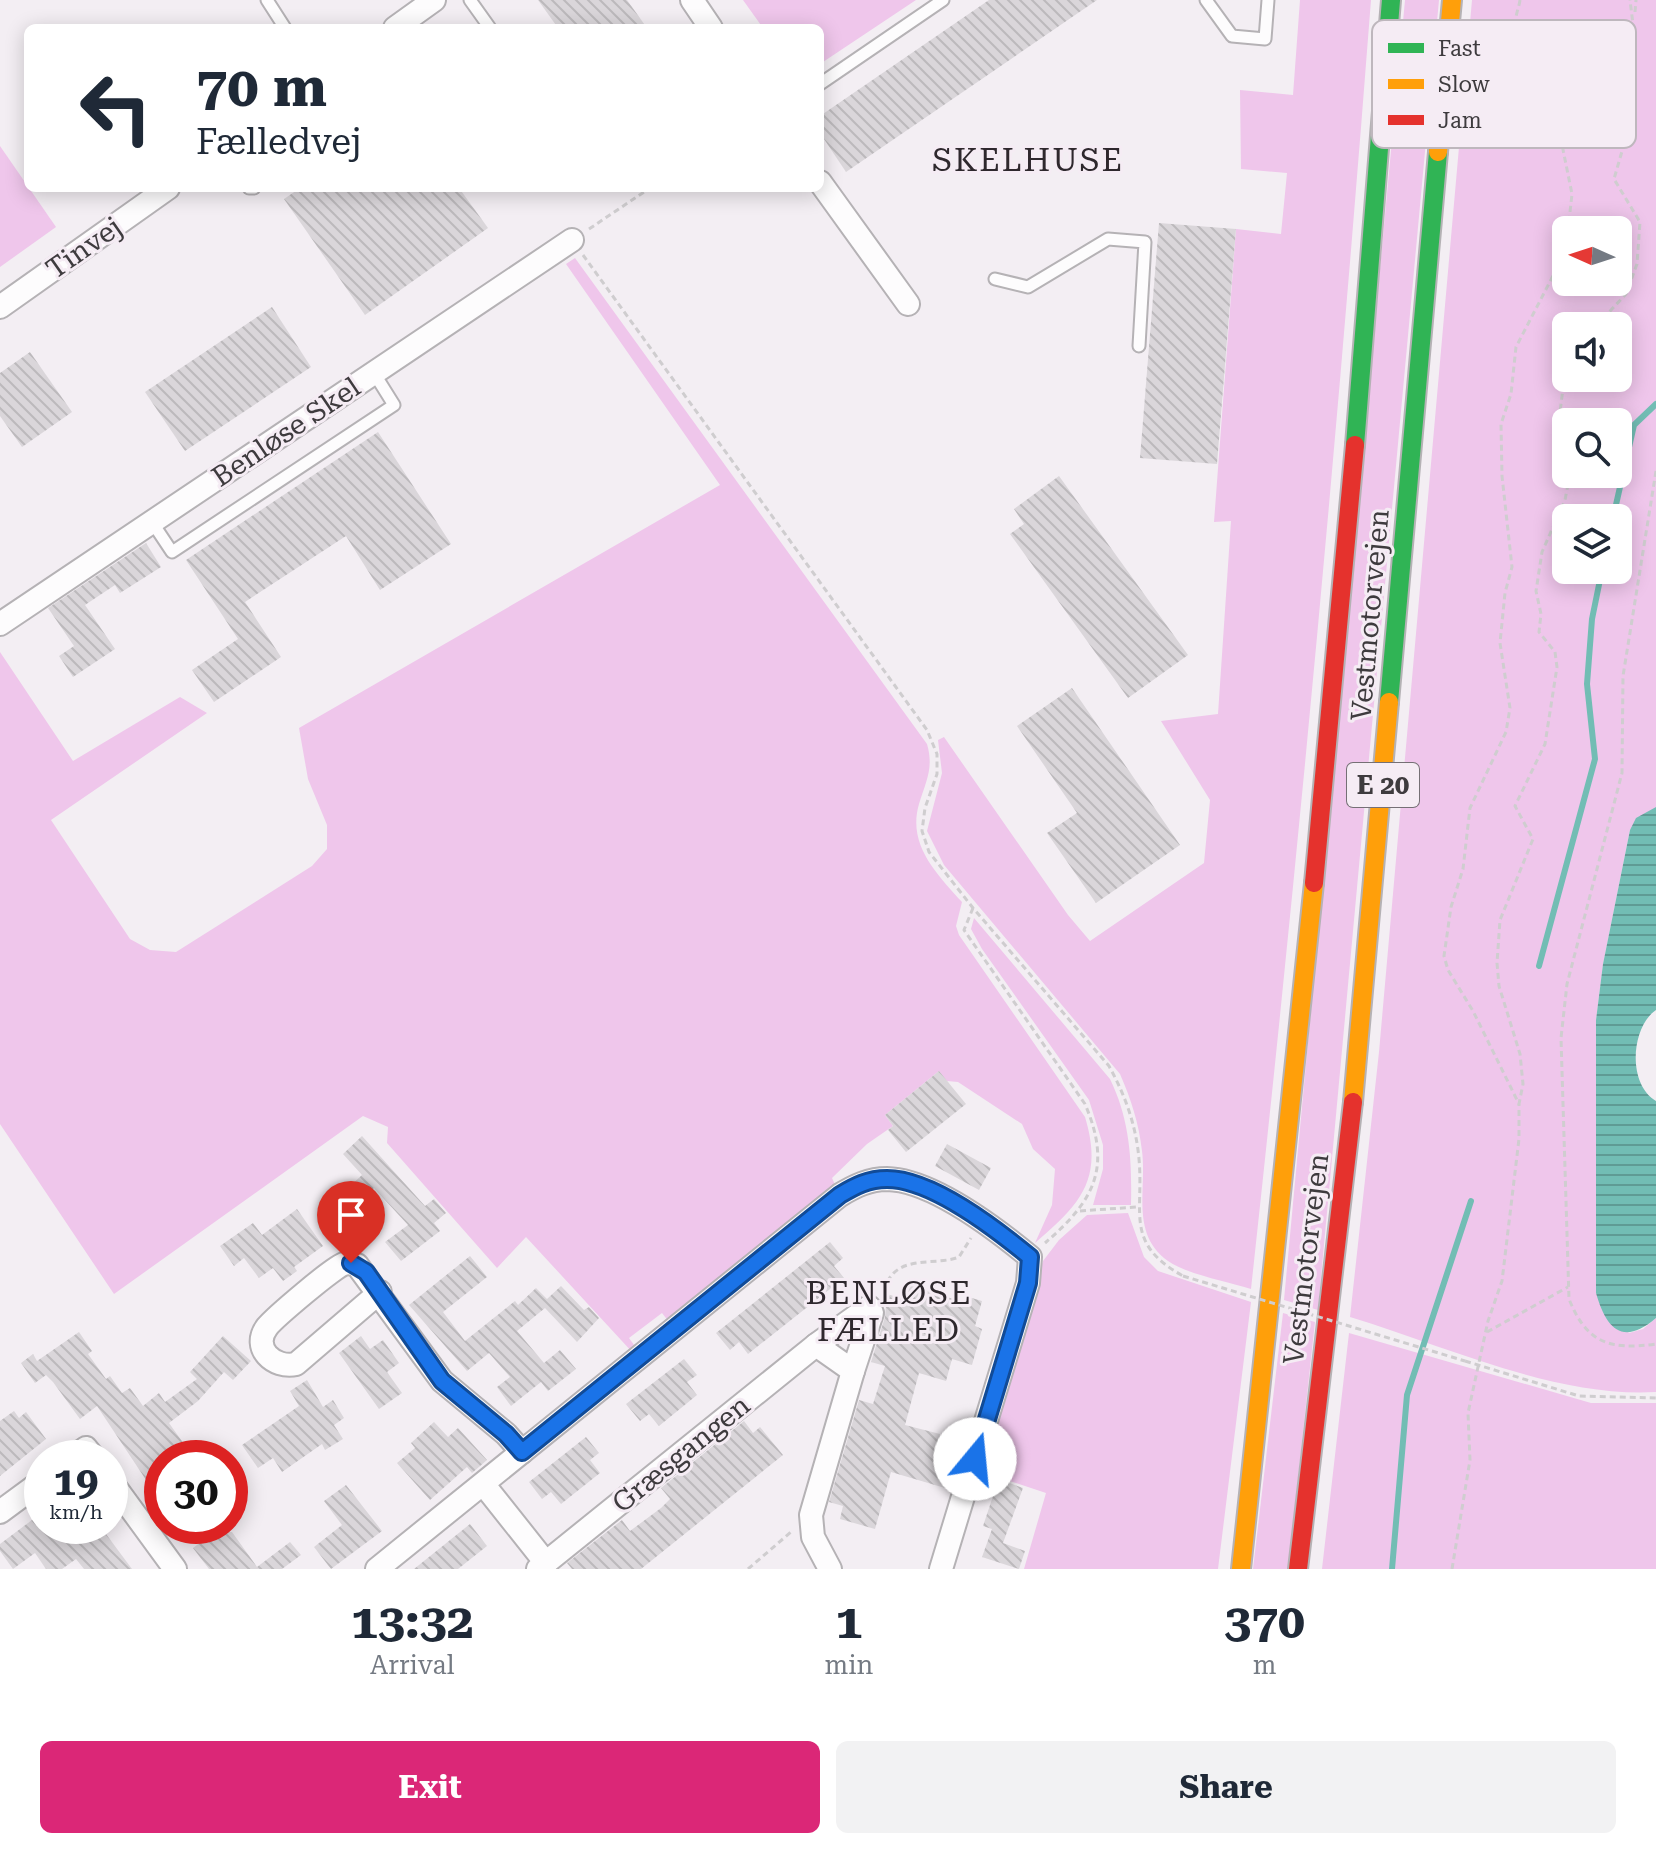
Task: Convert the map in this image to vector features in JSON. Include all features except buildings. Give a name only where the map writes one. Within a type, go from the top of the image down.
[{"type":"highway","name":"Vestmotorvejen","points":[[1390,20],[1391,0]]},
{"type":"highway","name":"Vestmotorvejen","points":[[1450,20],[1452,0]]},
{"type":"highway","name":"Vestmotorvejen","points":[[1241,1569],[1296,1076],[1380,148]]},
{"type":"highway","name":"Vestmotorvejen","points":[[1298,1569],[1358,1055],[1439,148]]},
{"type":"street","points":[[401,24],[434,0]]},
{"type":"street","points":[[692,0],[708,24]]},
{"type":"street","points":[[824,188],[908,304]]},
{"type":"street","name":"Tinvej","points":[[0,307],[162,192]]},
{"type":"street","name":"Benløse Skel","points":[[0,624],[572,240]]},
{"type":"street","points":[[377,1569],[840,1195],[861,1183],[888,1179],[916,1185],[954,1204],[1030,1257],[1028,1283],[941,1569]]},
{"type":"street","points":[[380,1292],[296,1364],[280,1365],[267,1356],[262,1341],[268,1326],[340,1266],[357,1265],[380,1292],[442,1381],[506,1434],[522,1452]]},
{"type":"street","points":[[830,1569],[825,1554],[813,1537],[811,1521],[872,1313],[869,1307]]},
{"type":"street","name":"Græsgangen","points":[[484,1485],[542,1566],[816,1345],[869,1307]]},
{"type":"street","points":[[816,1345],[853,1371]]},
{"type":"street","points":[[0,1512],[24,1494]]},
{"type":"street","points":[[128,1505],[175,1569]]},
{"type":"lane","points":[[267,0],[282,24]]},
{"type":"lane","points":[[470,0],[487,24]]},
{"type":"lane","points":[[824,81],[943,0]]},
{"type":"lane","points":[[1206,0],[1232,36],[1265,39],[1268,0]]},
{"type":"lane","points":[[995,279],[1028,287],[1108,239],[1145,242],[1139,346]]},
{"type":"lane","points":[[152,522],[172,552],[394,405],[374,373]]},
{"type":"path","points":[[1516,20],[1520,0]]},
{"type":"path","points":[[1630,0],[1632,20]]},
{"type":"path","points":[[1634,20],[1636,0]]},
{"type":"path","points":[[1563,148],[1572,194],[1570,216]]},
{"type":"path","points":[[1609,312],[1626,294],[1637,264],[1640,222],[1614,179],[1623,148]]},
{"type":"path","points":[[644,192],[572,240],[927,730],[937,754],[937,774],[922,831],[929,852],[1109,1066],[1125,1096],[1134,1127],[1140,1161],[1137,1207],[1141,1235],[1150,1253],[1183,1276],[1579,1396],[1656,1398]]},
{"type":"path","points":[[1519,1104],[1473,1011],[1448,970],[1444,956],[1451,907],[1463,869],[1470,808],[1502,741],[1510,708],[1500,643],[1505,593],[1512,567],[1502,476],[1501,424],[1511,394],[1516,347],[1552,278]]},
{"type":"path","points":[[1656,471],[1623,676],[1622,773],[1567,984],[1561,1038],[1568,1287],[1577,1318],[1593,1336],[1619,1346],[1656,1344]]},
{"type":"path","points":[[1452,1569],[1470,1460],[1468,1413],[1486,1333],[1502,1281],[1519,1139],[1519,1104],[1523,1084],[1520,1054],[1497,972],[1500,920],[1533,839],[1515,806],[1545,744],[1557,667],[1555,652],[1539,632],[1541,614],[1536,585],[1542,552],[1567,488]]},
{"type":"path","points":[[973,908],[964,930],[1085,1104],[1097,1132],[1098,1164],[1092,1191],[1080,1211],[1030,1257]]},
{"type":"path","points":[[1080,1211],[1137,1207]]},
{"type":"path","points":[[869,1307],[883,1295],[889,1277],[915,1262],[959,1257],[980,1221]]},
{"type":"path","points":[[1486,1333],[1568,1287]]},
{"type":"path","points":[[748,1569],[800,1524],[811,1521]]},
{"type":"shaded area","points":[[743,0],[916,0],[824,61],[824,24],[760,24]]},
{"type":"shaded area","points":[[1300,0],[1371,0],[1316,645],[1251,1289],[1185,1270],[1156,1250],[1144,1225],[1139,1131],[1120,1074],[944,865],[927,831],[942,773],[938,740],[944,737],[1068,915],[1090,941],[1204,863],[1210,800],[1161,721],[1218,714],[1231,521],[1214,522],[1236,229],[1281,234],[1287,173],[1241,169],[1240,90],[1293,95]]},
{"type":"shaded area","points":[[1405,0],[1439,0],[1437,20],[1403,20]]},
{"type":"shaded area","points":[[1472,0],[1656,0],[1656,807],[1630,830],[1603,964],[1596,1020],[1596,1293],[1629,1333],[1643,1329],[1656,1318],[1656,1392],[1618,1392],[1580,1387],[1541,1379],[1350,1317],[1379,1052],[1459,148],[1636,148],[1636,20],[1470,20]]},
{"type":"shaded area","points":[[0,146],[24,181],[24,192],[32,192],[56,227],[0,267]]},
{"type":"shaded area","points":[[1391,148],[1425,148],[1318,1310],[1284,1300]]},
{"type":"shaded area","points":[[575,258],[927,744],[929,767],[916,819],[921,846],[934,869],[962,902],[956,926],[959,935],[1085,1117],[1092,1158],[1084,1189],[1076,1203],[1035,1243],[1052,1205],[1055,1169],[1033,1149],[1022,1124],[958,1082],[947,1081],[939,1071],[885,1115],[893,1126],[867,1144],[832,1178],[837,1189],[669,1322],[662,1313],[629,1338],[637,1349],[633,1353],[526,1237],[497,1268],[387,1143],[388,1127],[363,1116],[114,1294],[0,1124],[0,652],[73,761],[180,697],[207,713],[51,820],[130,939],[150,950],[176,952],[312,866],[327,849],[327,825],[308,779],[299,728],[720,485],[566,264]]},
{"type":"shaded area","points":[[1656,807],[1656,1010],[1641,1029],[1636,1056],[1640,1082],[1656,1101],[1656,1318],[1644,1327],[1625,1332],[1610,1324],[1596,1293],[1596,1020],[1603,964],[1630,830],[1636,818]]},
{"type":"shaded area","points":[[974,918],[1110,1079],[1122,1110],[1128,1140],[1131,1205],[1093,1205],[1103,1169],[1103,1145],[1089,1100],[982,949],[971,929]]},
{"type":"shaded area","points":[[1128,1213],[1144,1257],[1158,1271],[1251,1302],[1218,1569],[1024,1569],[1046,1493],[980,1471],[1043,1261],[1059,1240],[1087,1215]]},
{"type":"shaded area","points":[[1283,1313],[1315,1322],[1288,1569],[1253,1569]]},
{"type":"shaded area","points":[[1349,1333],[1591,1403],[1656,1403],[1656,1569],[1322,1569]]},
{"type":"waterway","points":[[1616,504],[1634,425],[1656,404]]},
{"type":"waterway","points":[[1539,966],[1595,759],[1587,684],[1592,619],[1599,584]]},
{"type":"waterway","points":[[1392,1569],[1407,1395],[1471,1201]]},
{"type":"traffic: fast","points":[[1389,20],[1391,0]]},
{"type":"traffic: fast","points":[[1355,445],[1379,148]]},
{"type":"traffic: fast","points":[[1389,702],[1438,152]]},
{"type":"traffic: slow","points":[[1450,20],[1452,0]]},
{"type":"traffic: slow","points":[[1438,148],[1438,152]]},
{"type":"traffic: slow","points":[[1353,1102],[1389,702]]},
{"type":"traffic: slow","points":[[1241,1569],[1314,883]]},
{"type":"traffic: jam","points":[[1314,883],[1355,445]]},
{"type":"traffic: jam","points":[[1298,1569],[1353,1102]]},
{"type":"district","name":"SKELHUSE","points":[[1028,160]]},
{"type":"district","name":"BENLØSE FÆLLED","points":[[889,1312]]},
{"type":"route","points":[[351,1263],[366,1272],[442,1381],[506,1434],[522,1452],[840,1195],[861,1183],[888,1179],[916,1185],[954,1204],[1030,1257],[1028,1283],[975,1459]]}]
